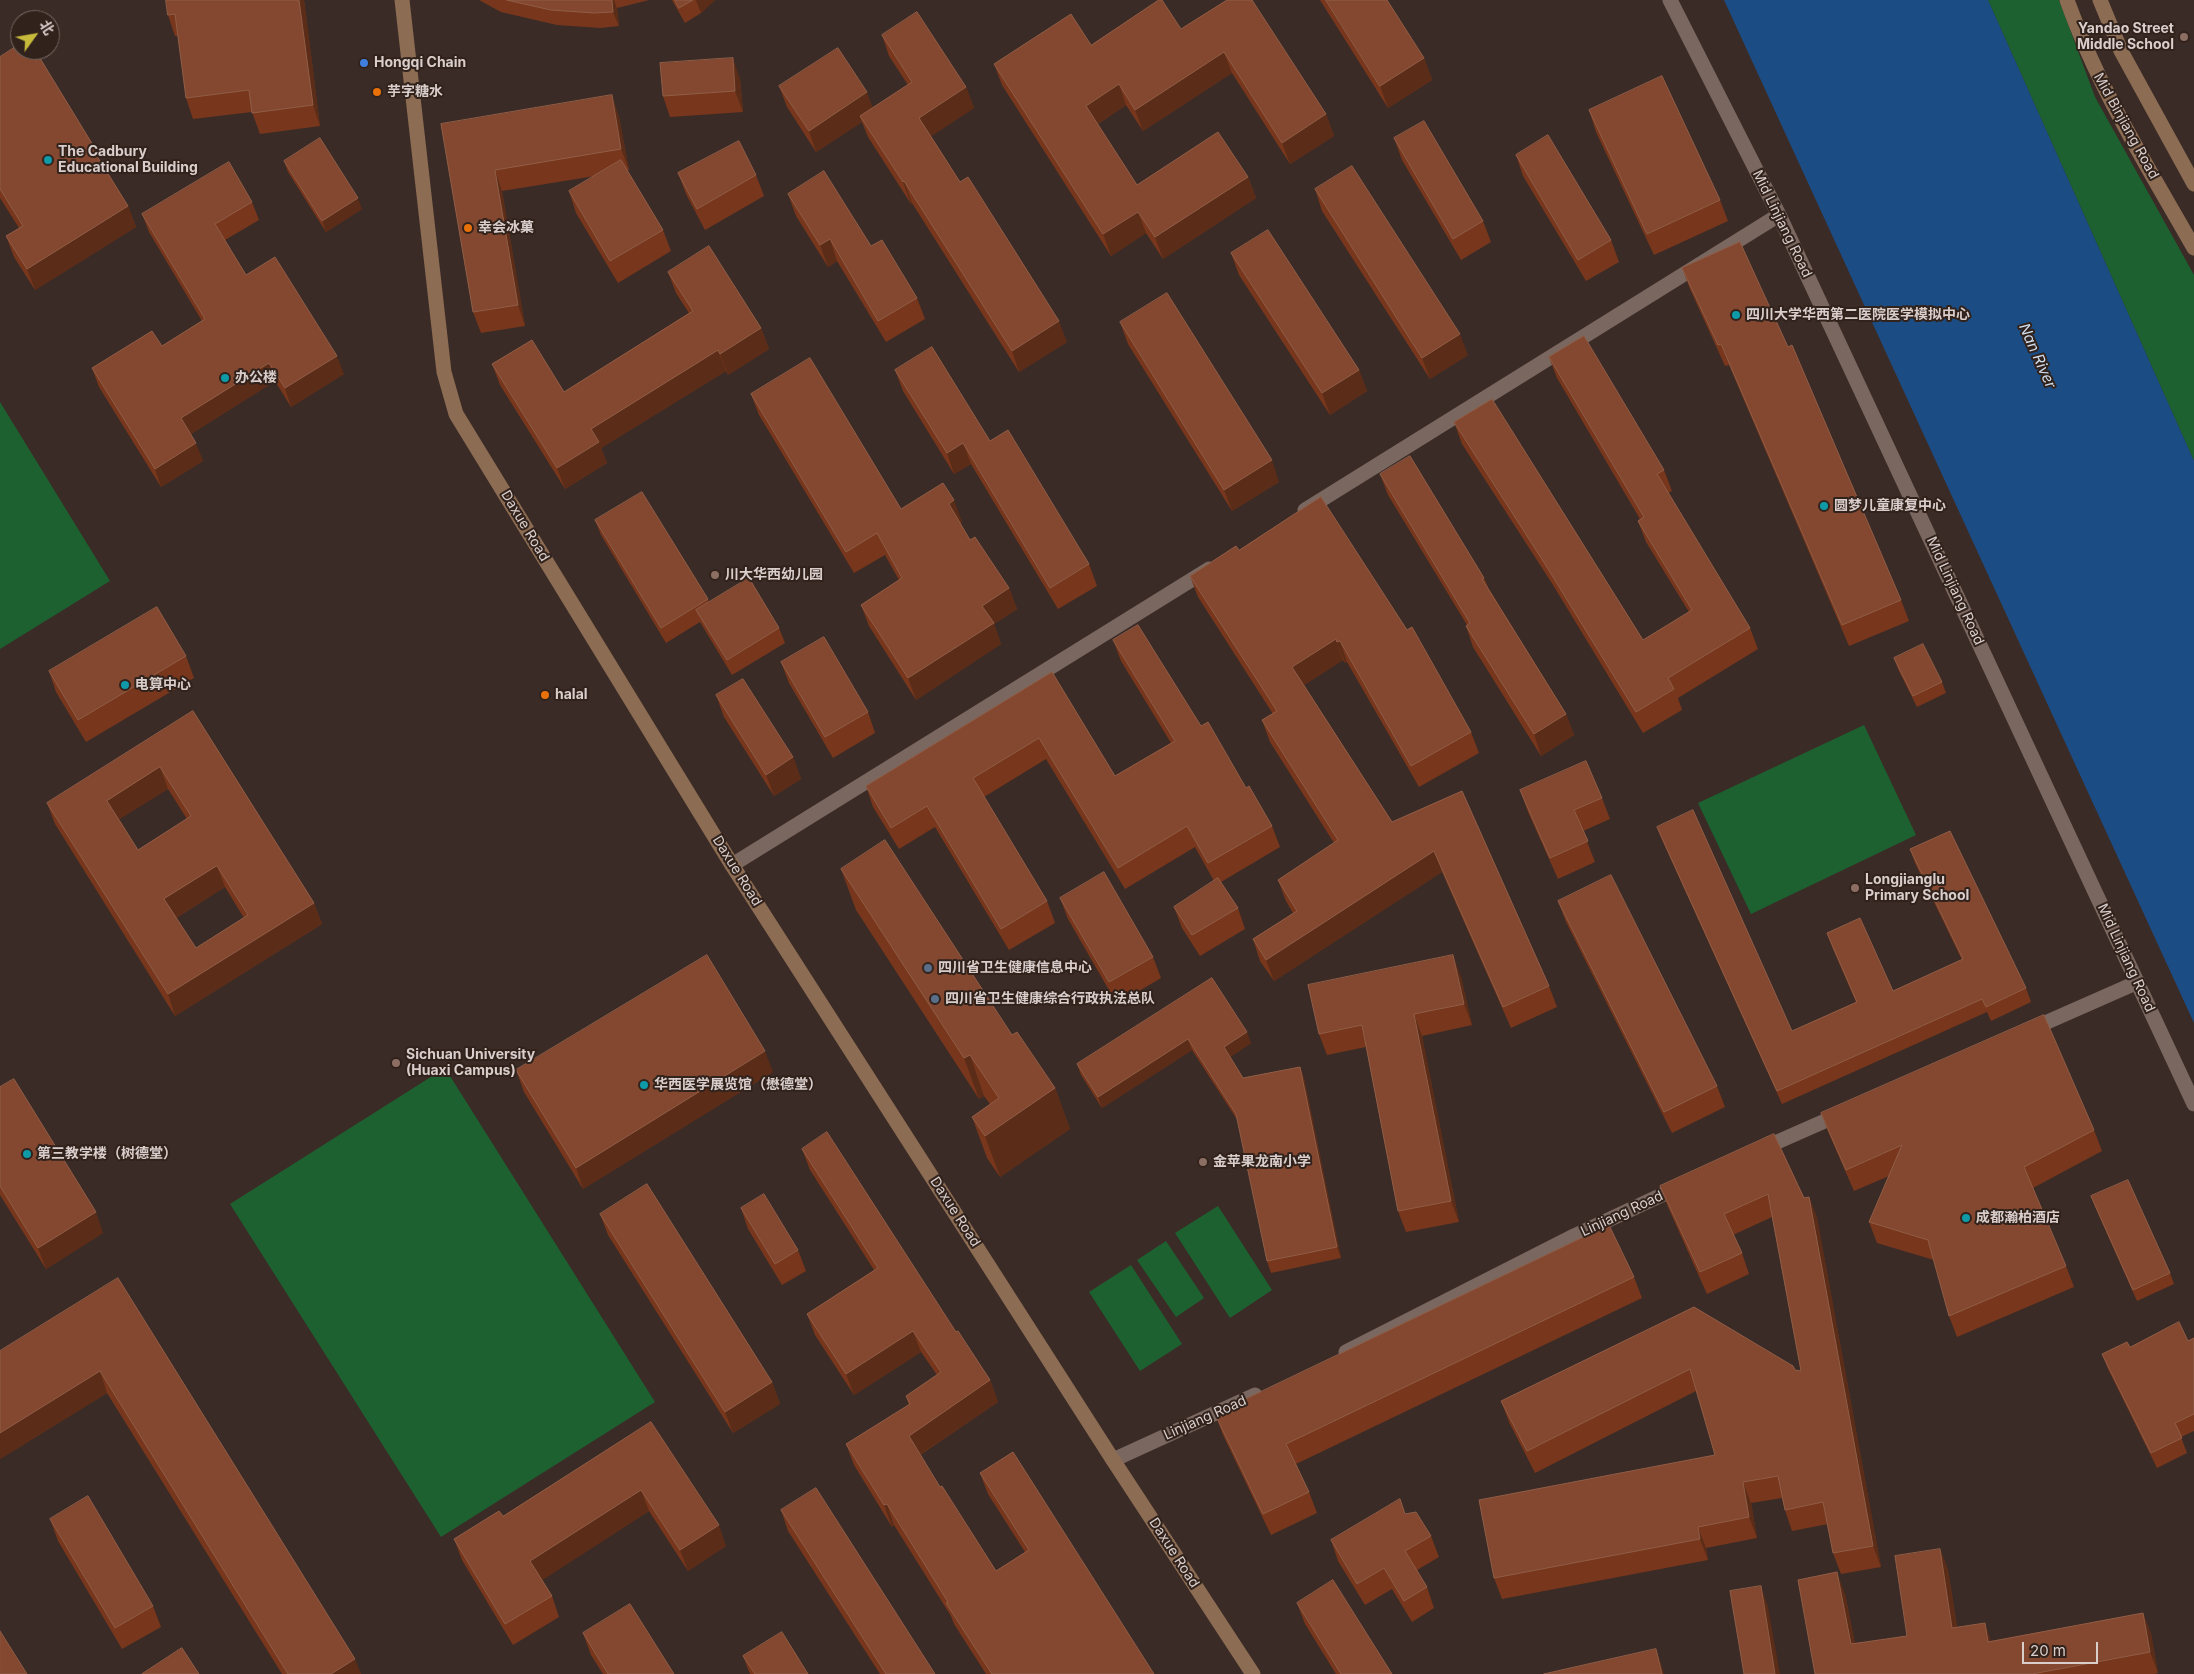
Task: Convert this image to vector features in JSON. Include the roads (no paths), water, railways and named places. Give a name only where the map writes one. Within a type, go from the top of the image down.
[{"type":"street","name":"Daxue Road","points":[[402,0],[444,372],[456,414],[732,865],[1113,1460],[1253,1674]]},
{"type":"street","name":"Mid Linjiang Road","points":[[1670,0],[1779,215],[2194,1104]]},
{"type":"street","name":"Mid Binjiang Road","points":[[2066,0],[2103,85],[2194,248]]},
{"type":"street","points":[[2100,0],[2121,51],[2194,184]]},
{"type":"street","points":[[1290,519],[1779,215]]},
{"type":"street","points":[[732,865],[1222,561]]},
{"type":"street","points":[[2020,1034],[2138,982]]},
{"type":"street","points":[[1748,1155],[1856,1107]]},
{"type":"street","name":"Linjiang Road","points":[[1331,1359],[1574,1236],[1696,1180]]},
{"type":"street","name":"Linjiang Road","points":[[1113,1460],[1270,1389]]},
{"type":"water","name":"Nan River","points":[[1724,0],[1988,0],[2194,461],[2194,1023]]},
{"type":"place","name":"Yandao Street Middle School","points":[[2184,37]]},
{"type":"place","name":"Hongqi Chain","points":[[364,63]]},
{"type":"place","name":"芋字糖水","points":[[377,92]]},
{"type":"place","name":"The Cadbury Educational Building","points":[[48,160]]},
{"type":"place","name":"幸会冰菓","points":[[468,228]]},
{"type":"place","name":"四川大学华西第二医院医学模拟中心","points":[[1736,315]]},
{"type":"place","name":"办公楼","points":[[225,378]]},
{"type":"place","name":"圆梦儿童康复中心","points":[[1824,506]]},
{"type":"place","name":"川大华西幼儿园","points":[[715,575]]},
{"type":"place","name":"电算中心","points":[[125,685]]},
{"type":"place","name":"halal","points":[[545,695]]},
{"type":"place","name":"Longjianglu Primary School","points":[[1855,888]]},
{"type":"place","name":"四川省卫生健康信息中心","points":[[928,968]]},
{"type":"place","name":"四川省卫生健康综合行政执法总队","points":[[935,999]]},
{"type":"place","name":"Sichuan University (Huaxi Campus)","points":[[396,1063]]},
{"type":"place","name":"华西医学展览馆（懋德堂）","points":[[644,1085]]},
{"type":"place","name":"第三教学楼（树德堂）","points":[[27,1154]]},
{"type":"place","name":"金苹果龙南小学","points":[[1203,1162]]},
{"type":"place","name":"成都瀚柏酒店","points":[[1966,1218]]}]
